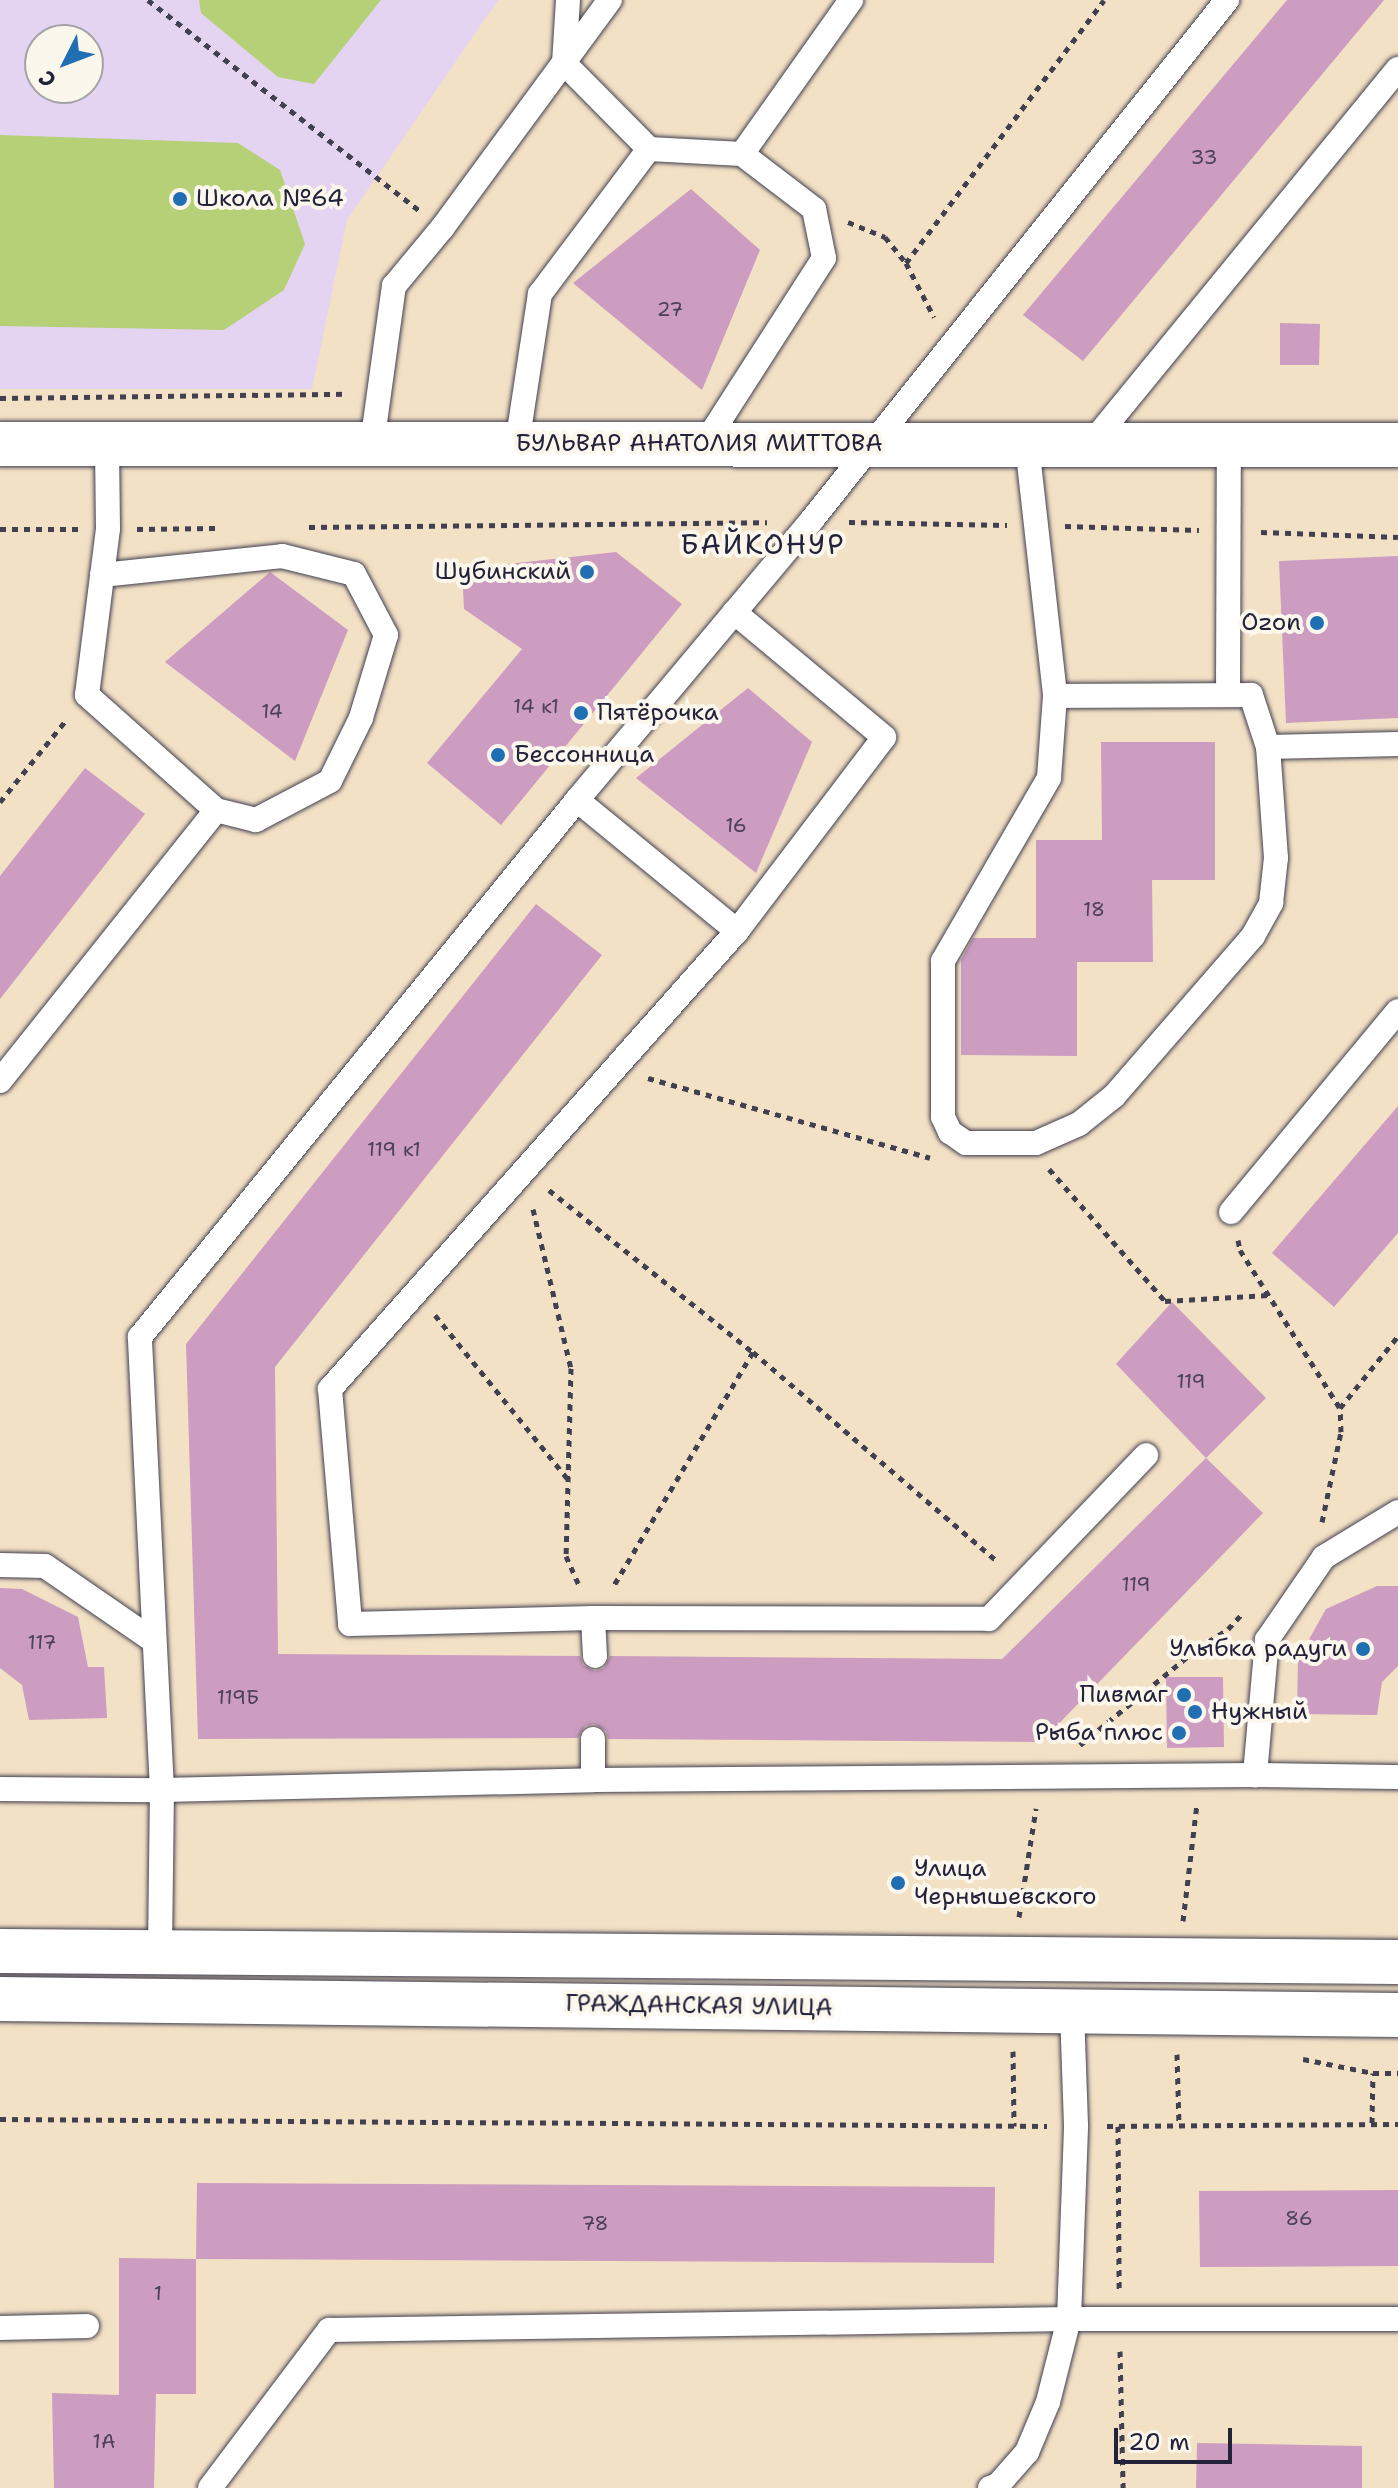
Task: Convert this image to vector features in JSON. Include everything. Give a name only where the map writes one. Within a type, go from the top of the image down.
[{"type":"main road","name":"БУЛЬВАР АНАТОЛИЯ МИТТОВА","points":[[0,444],[1398,445]]},
{"type":"main road","name":"ГРАЖДАНСКАЯ УЛИЦА","points":[[0,1951],[1071,1957],[1398,1962]]},
{"type":"main road","points":[[1071,1957],[1072,2010]]},
{"type":"main road","name":"ГРАЖДАНСКАЯ УЛИЦА","points":[[0,1999],[1398,2015]]},
{"type":"lane","points":[[568,0],[564,63],[649,149],[742,154],[814,209],[824,258],[704,445]]},
{"type":"lane","points":[[372,444],[394,286],[443,227],[610,0]]},
{"type":"lane","points":[[742,154],[851,0]]},
{"type":"lane","points":[[160,1951],[162,1790],[140,1337],[577,800],[811,521],[1227,0]]},
{"type":"lane","points":[[1090,445],[1398,69]]},
{"type":"lane","points":[[517,444],[540,294],[649,149]]},
{"type":"lane","points":[[102,575],[282,556],[354,574],[386,635],[361,718],[330,781],[256,820],[216,810],[87,695],[102,575],[108,529],[107,443]]},
{"type":"lane","points":[[1027,445],[1033,525],[1055,696],[1049,778],[943,961],[943,1117],[950,1132],[966,1143],[1036,1143],[1079,1124],[1114,1096],[1253,936],[1271,903],[1276,858],[1268,747],[1251,695],[1055,696]]},
{"type":"lane","points":[[1228,695],[1229,445]]},
{"type":"lane","points":[[734,612],[884,737],[737,931],[330,1389],[350,1624],[593,1618],[989,1619],[1146,1455]]},
{"type":"lane","points":[[1268,747],[1398,744]]},
{"type":"lane","points":[[577,800],[737,931]]},
{"type":"lane","points":[[0,1081],[216,810]]},
{"type":"lane","points":[[1231,1212],[1398,1011]]},
{"type":"lane","points":[[1255,1775],[1267,1640],[1324,1557],[1398,1512]]},
{"type":"lane","points":[[0,1565],[45,1566],[154,1641]]},
{"type":"lane","points":[[593,1618],[595,1656]]},
{"type":"lane","points":[[593,1739],[593,1780]]},
{"type":"lane","points":[[0,1789],[162,1790],[593,1780],[1201,1775],[1398,1777]]},
{"type":"lane","points":[[990,2488],[998,2485],[1027,2452],[1048,2402],[1069,2319],[1076,2125],[1072,2010]]},
{"type":"lane","points":[[210,2488],[329,2330],[1069,2319],[1398,2319]]},
{"type":"lane","points":[[0,2328],[87,2326]]},
{"type":"path","points":[[148,0],[443,227]]},
{"type":"path","points":[[906,263],[1104,0]]},
{"type":"path","points":[[814,209],[885,237],[906,263],[950,346]]},
{"type":"path","points":[[0,398],[379,393]]},
{"type":"path","points":[[299,527],[811,521],[1398,537]]},
{"type":"path","points":[[0,529],[219,528]]},
{"type":"path","points":[[0,802],[87,695]]},
{"type":"path","points":[[615,1069],[938,1160],[966,1143]]},
{"type":"path","points":[[1036,1143],[1047,1167],[1165,1301],[1269,1295]]},
{"type":"path","points":[[524,1170],[753,1352],[1023,1583]]},
{"type":"path","points":[[524,1170],[571,1368],[566,1556],[593,1618]]},
{"type":"path","points":[[1231,1212],[1240,1250],[1340,1408],[1341,1432],[1320,1531]]},
{"type":"path","points":[[416,1291],[568,1479]]},
{"type":"path","points":[[1340,1408],[1398,1336]]},
{"type":"path","points":[[593,1618],[633,1558],[753,1352]]},
{"type":"path","points":[[1017,1930],[1040,1777],[1198,1648],[1228,1629],[1249,1607]]},
{"type":"path","points":[[1182,1929],[1201,1775]]},
{"type":"path","points":[[1013,2038],[1014,2126]]},
{"type":"path","points":[[1177,2047],[1179,2124]]},
{"type":"path","points":[[1288,2056],[1373,2073],[1398,2073]]},
{"type":"path","points":[[1372,2123],[1373,2073]]},
{"type":"path","points":[[0,2119],[1062,2125]]},
{"type":"path","points":[[1094,2126],[1398,2124]]},
{"type":"shaded area","name":"Школа №64","points":[[0,0],[498,0],[347,220],[312,389],[0,389]]},
{"type":"green space","points":[[199,0],[381,0],[314,84],[278,77],[201,13]]},
{"type":"green space","points":[[0,135],[238,143],[280,170],[305,244],[284,290],[224,330],[0,326]]},
{"type":"building","points":[[1287,0],[1384,0],[1083,361],[1023,315]]},
{"type":"building","points":[[691,189],[760,250],[702,390],[573,283]]},
{"type":"building","points":[[1280,323],[1320,324],[1319,365],[1280,365]]},
{"type":"building","points":[[616,552],[682,604],[501,825],[427,763],[522,649],[464,609],[462,569]]},
{"type":"building","points":[[1398,556],[1398,718],[1286,723],[1279,561]]},
{"type":"building","points":[[270,572],[348,630],[295,761],[165,662]]},
{"type":"building","points":[[748,688],[812,742],[756,873],[636,778]]},
{"type":"building","points":[[1101,742],[1215,742],[1215,880],[1152,880],[1153,962],[1077,962],[1077,1056],[961,1055],[961,960],[973,938],[1036,938],[1036,840],[1102,840]]},
{"type":"building","points":[[85,768],[145,814],[0,999],[0,876]]},
{"type":"building","points":[[536,904],[602,955],[275,1367],[278,1654],[580,1656],[583,1665],[595,1671],[604,1668],[610,1656],[1002,1659],[1206,1458],[1263,1513],[1041,1742],[608,1739],[606,1731],[594,1724],[585,1726],[578,1738],[198,1739],[186,1344]]},
{"type":"building","points":[[1398,1106],[1398,1233],[1334,1307],[1272,1253]]},
{"type":"building","points":[[1172,1302],[1266,1398],[1206,1458],[1116,1364]]},
{"type":"building","points":[[1377,1586],[1398,1586],[1398,1666],[1382,1682],[1377,1715],[1297,1714],[1298,1659],[1326,1609]]},
{"type":"building","points":[[0,1588],[22,1589],[78,1617],[88,1667],[104,1667],[107,1718],[29,1720],[22,1685],[0,1668]]},
{"type":"building","name":"Нужный","points":[[1166,1677],[1223,1677],[1224,1747],[1167,1748]]},
{"type":"building","points":[[197,2183],[995,2187],[994,2263],[196,2259]]},
{"type":"building","points":[[1398,2190],[1398,2266],[1200,2267],[1199,2191]]},
{"type":"building","points":[[119,2258],[196,2259],[196,2394],[156,2394],[154,2488],[54,2488],[52,2393],[119,2395]]},
{"type":"building","points":[[1197,2443],[1362,2446],[1362,2488],[1196,2488]]},
{"type":"place","name":"Школа №64","points":[[180,199]]},
{"type":"place","name":"Шубинский","points":[[587,572]]},
{"type":"place","name":"Ozon","points":[[1317,623]]},
{"type":"place","name":"Пятёрочка","points":[[581,713]]},
{"type":"place","name":"Бессонница","points":[[498,755]]},
{"type":"place","name":"Улыбка радуги","points":[[1363,1649]]},
{"type":"place","name":"Пивмаг","points":[[1184,1695]]},
{"type":"place","name":"Нужный","points":[[1195,1712]]},
{"type":"place","name":"Рыба плюс","points":[[1179,1733]]},
{"type":"place","name":"Улица Чернышевского","points":[[898,1883]]},
{"type":"district","name":"БАЙКОНУР","points":[[763,544]]}]
